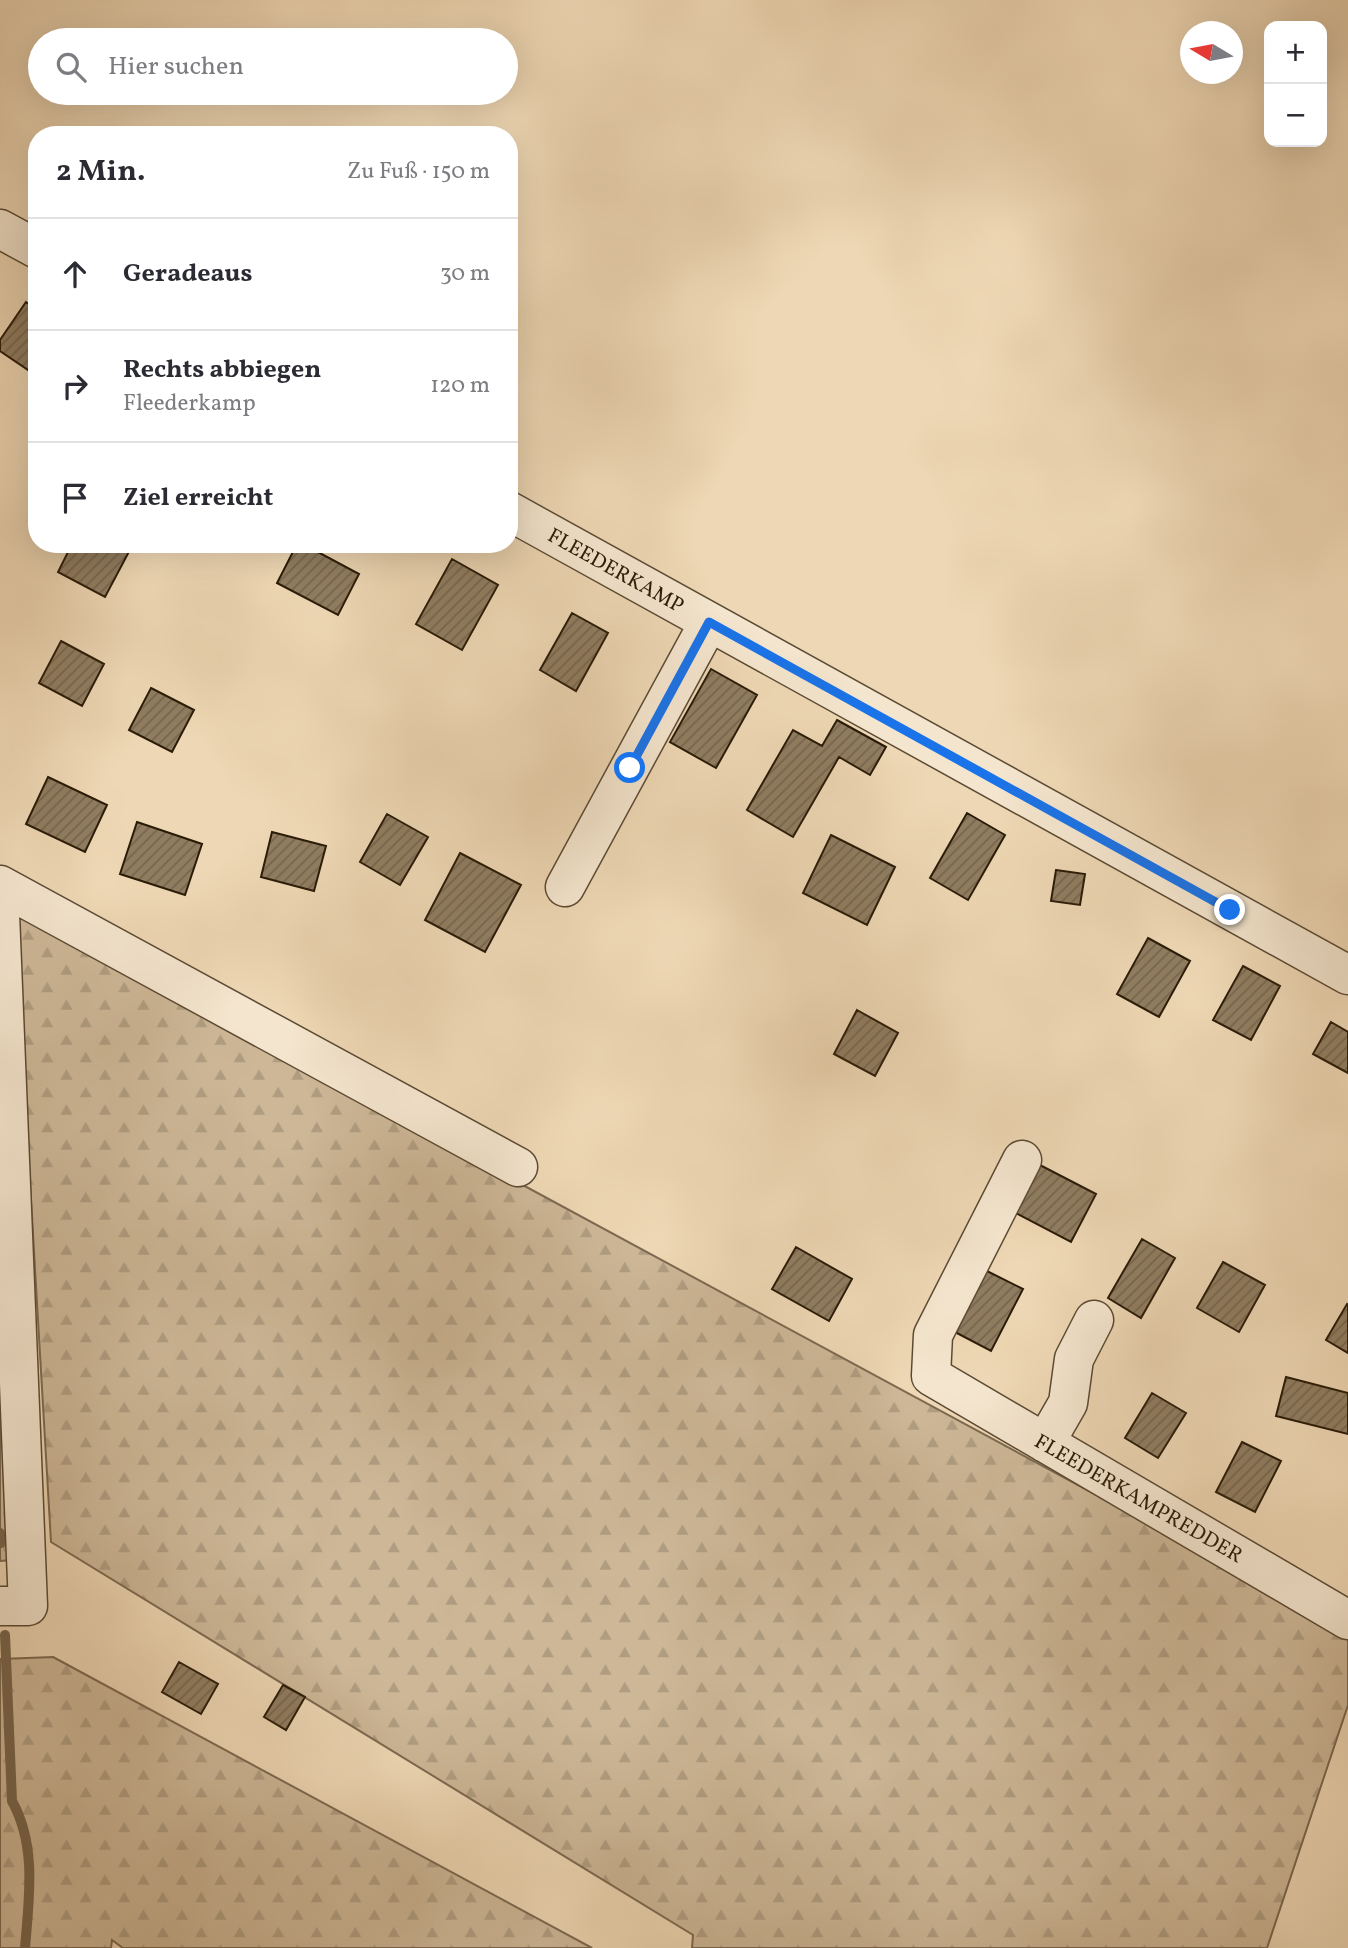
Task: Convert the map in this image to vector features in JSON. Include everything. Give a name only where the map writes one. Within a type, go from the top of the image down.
[{"type":"street","points":[[0,229],[28,244]]},
{"type":"street","name":"FLEEDERKAMP","points":[[518,516],[1348,975]]},
{"type":"street","points":[[565,887],[709,622]]},
{"type":"street","points":[[0,885],[518,1167]]},
{"type":"street","points":[[0,914],[14,1606]]},
{"type":"street","name":"FLEEDERKAMPREDDER","points":[[1022,1160],[933,1335],[931,1376],[1348,1620]]},
{"type":"street","points":[[1045,1443],[1068,1403],[1074,1359],[1094,1320]]},
{"type":"green space","points":[[14,910],[1348,1631],[1348,1705],[1267,1948],[692,1948],[693,1935],[51,1542]]},
{"type":"green space","points":[[0,1342],[12,1560],[0,1561]]},
{"type":"green space","points":[[53,1657],[592,1948],[123,1948],[112,1940],[111,1948],[0,1948],[0,1659]]},
{"type":"building","points":[[26,302],[28,370],[0,351],[0,340]]},
{"type":"building","points":[[68,553],[128,553],[105,597],[58,572]]},
{"type":"building","points":[[292,553],[320,553],[359,574],[338,615],[277,583]]},
{"type":"building","points":[[452,559],[498,585],[462,650],[416,624]]},
{"type":"building","points":[[572,613],[608,633],[576,691],[540,670]]},
{"type":"building","points":[[61,641],[104,664],[82,706],[39,683]]},
{"type":"building","points":[[711,669],[757,695],[716,768],[670,742]]},
{"type":"building","points":[[151,688],[194,710],[172,752],[129,730]]},
{"type":"building","points":[[837,720],[886,747],[870,775],[839,757],[793,837],[747,810],[793,730],[822,746]]},
{"type":"building","points":[[48,777],[107,805],[85,852],[26,824]]},
{"type":"building","points":[[967,813],[1005,835],[968,900],[930,878]]},
{"type":"building","points":[[387,814],[428,837],[400,885],[360,862]]},
{"type":"building","points":[[137,822],[202,844],[185,895],[120,874]]},
{"type":"building","points":[[272,832],[326,846],[314,891],[261,877]]},
{"type":"building","points":[[831,835],[895,867],[867,925],[803,893]]},
{"type":"building","points":[[460,853],[521,885],[485,952],[425,920]]},
{"type":"building","points":[[1056,870],[1085,874],[1080,905],[1051,901]]},
{"type":"building","points":[[1148,938],[1190,961],[1159,1017],[1117,994]]},
{"type":"building","points":[[1243,966],[1280,986],[1251,1040],[1213,1020]]},
{"type":"building","points":[[857,1010],[898,1033],[875,1076],[834,1054]]},
{"type":"building","points":[[1331,1022],[1348,1032],[1348,1073],[1313,1054]]},
{"type":"building","points":[[1036,1163],[1096,1194],[1071,1242],[1012,1211]]},
{"type":"building","points":[[1142,1239],[1175,1258],[1141,1318],[1108,1298]]},
{"type":"building","points":[[796,1247],[852,1279],[829,1321],[772,1289]]},
{"type":"building","points":[[1223,1262],[1265,1285],[1239,1332],[1197,1308]]},
{"type":"building","points":[[985,1270],[1023,1289],[991,1351],[953,1331]]},
{"type":"building","points":[[1348,1305],[1348,1353],[1326,1340]]},
{"type":"building","points":[[1286,1377],[1348,1393],[1348,1434],[1276,1416]]},
{"type":"building","points":[[1152,1393],[1186,1413],[1158,1458],[1125,1438]]},
{"type":"building","points":[[1242,1442],[1281,1461],[1255,1512],[1216,1492]]},
{"type":"building","points":[[179,1662],[218,1684],[201,1714],[162,1692]]},
{"type":"building","points":[[283,1685],[305,1697],[286,1730],[264,1717]]},
{"type":"waterway","points":[[0,1533],[1,1543]]},
{"type":"waterway","points":[[5,1635],[12,1801],[20,1818],[28,1854],[25,1948]]},
{"type":"route","points":[[630,768],[709,622],[1230,910]]}]
